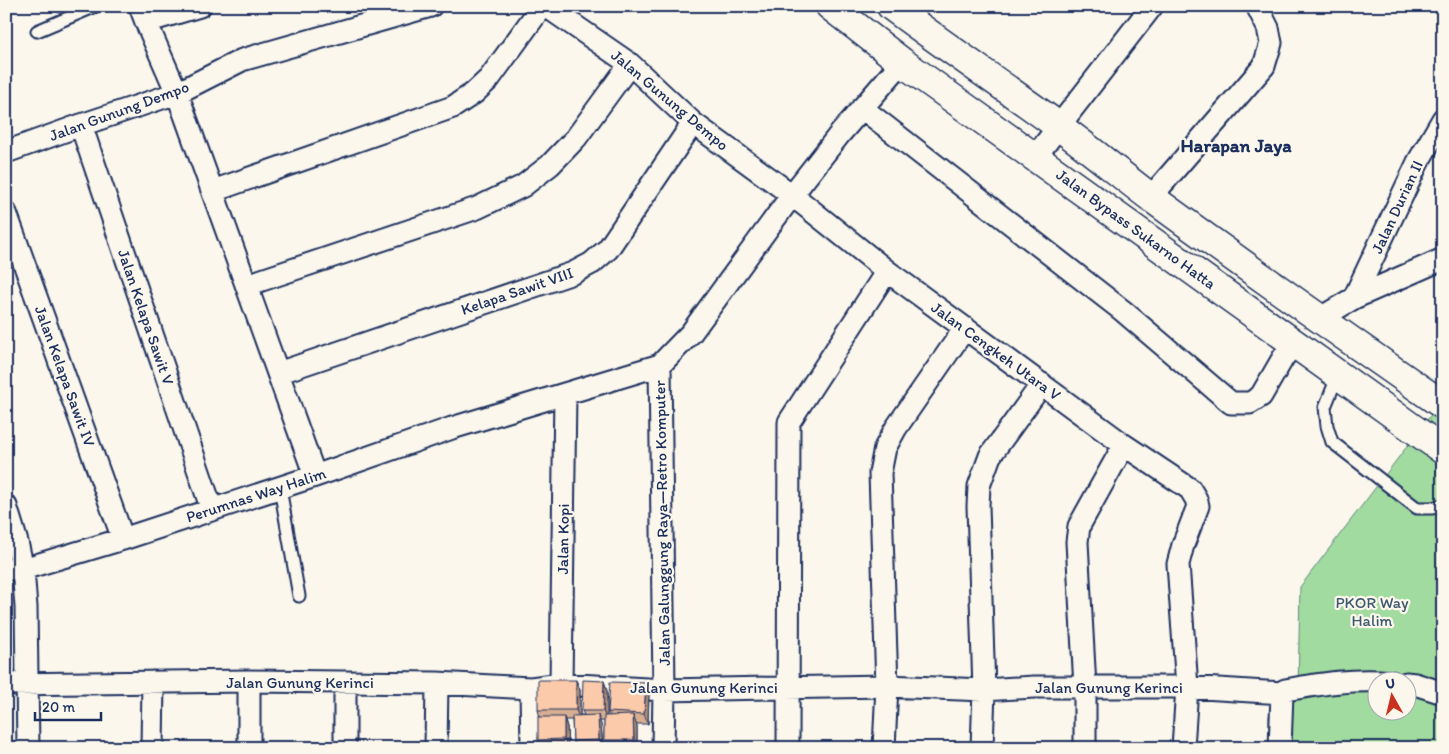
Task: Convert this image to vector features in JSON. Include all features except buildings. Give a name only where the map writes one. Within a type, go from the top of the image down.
[{"type":"highway","name":"Jalan Bypass Sukarno Hatta","points":[[830,6],[902,62],[1443,450]]},
{"type":"highway","points":[[899,8],[927,33],[1059,126],[1152,197],[1319,319],[1443,405]]},
{"type":"highway","points":[[963,106],[982,71]]},
{"type":"street","points":[[200,6],[143,14],[177,93],[315,476]]},
{"type":"street","name":"Jalan Gunung Dempo","points":[[6,152],[177,93],[242,60],[431,6]]},
{"type":"street","points":[[213,191],[453,107],[474,93],[489,79],[544,6]]},
{"type":"street","name":"Jalan Gunung Dempo","points":[[544,6],[630,64],[693,123],[792,194]]},
{"type":"street","points":[[1035,157],[1152,6]]},
{"type":"street","points":[[1152,197],[1264,66],[1270,43],[1268,28],[1257,6]]},
{"type":"street","points":[[792,194],[839,135],[902,62]]},
{"type":"street","points":[[247,285],[477,208],[523,186],[550,165],[576,138],[630,64]]},
{"type":"street","points":[[862,108],[1123,311],[1231,403],[1250,403],[1261,396],[1294,343]]},
{"type":"street","name":"Jalan Durian II","points":[[1354,298],[1418,162],[1443,119]]},
{"type":"street","name":"Kelapa Sawit VIII","points":[[278,373],[573,273],[592,262],[608,249],[693,123]]},
{"type":"street","name":"Jalan Kelapa Sawit V","points":[[81,125],[212,510]]},
{"type":"street","name":"Jalan Cengkeh Utara V","points":[[792,194],[887,271],[1124,445],[1190,489],[1198,506],[1178,564],[1187,687]]},
{"type":"street","name":"Jalan Galunggung Raya—Retro Komputer","points":[[663,748],[660,365],[691,333],[792,194]]},
{"type":"street","name":"Jalan Kelapa Sawit IV","points":[[6,213],[123,539]]},
{"type":"street","points":[[1319,319],[1354,298],[1443,259]]},
{"type":"street","points":[[788,748],[789,422],[887,271]]},
{"type":"street","points":[[884,748],[887,686],[880,472],[885,448],[896,428],[965,328]]},
{"type":"street","name":"Perumnas Way Halim","points":[[15,569],[123,539],[280,488],[452,428],[660,365]]},
{"type":"street","points":[[982,748],[984,690],[979,486],[990,456],[1042,384]]},
{"type":"street","name":"Jalan Kopi","points":[[561,684],[565,394]]},
{"type":"street","points":[[1084,748],[1084,687],[1077,542],[1079,526],[1124,445]]},
{"type":"street","points":[[6,506],[17,542],[15,569],[26,608],[28,748]]},
{"type":"street","points":[[1280,748],[1282,693],[1285,690],[1331,682],[1366,680]]},
{"type":"street","points":[[249,681],[249,748]]},
{"type":"street","name":"Jalan Gunung Kerinci","points":[[6,684],[249,681],[437,683],[531,688],[561,684],[664,690],[887,686],[984,690],[1034,687],[1187,687],[1282,693]]},
{"type":"street","points":[[152,682],[152,748]]},
{"type":"street","points":[[345,682],[345,748]]},
{"type":"street","points":[[436,748],[437,683]]},
{"type":"street","points":[[1416,684],[1443,693]]},
{"type":"street","points":[[1183,748],[1187,687]]},
{"type":"street","points":[[531,688],[532,748]]},
{"type":"lane","points":[[37,31],[96,6]]},
{"type":"lane","points":[[1338,376],[1325,407],[1326,426],[1332,442],[1417,508],[1432,508],[1443,505]]},
{"type":"lane","points":[[280,488],[299,596]]},
{"type":"green space","name":"PKOR Way Halim","points":[[1443,399],[1443,748],[1269,748],[1269,716],[1274,700],[1298,692],[1300,587]]},
{"type":"district","name":"Harapan Jaya","points":[[1236,145]]}]
